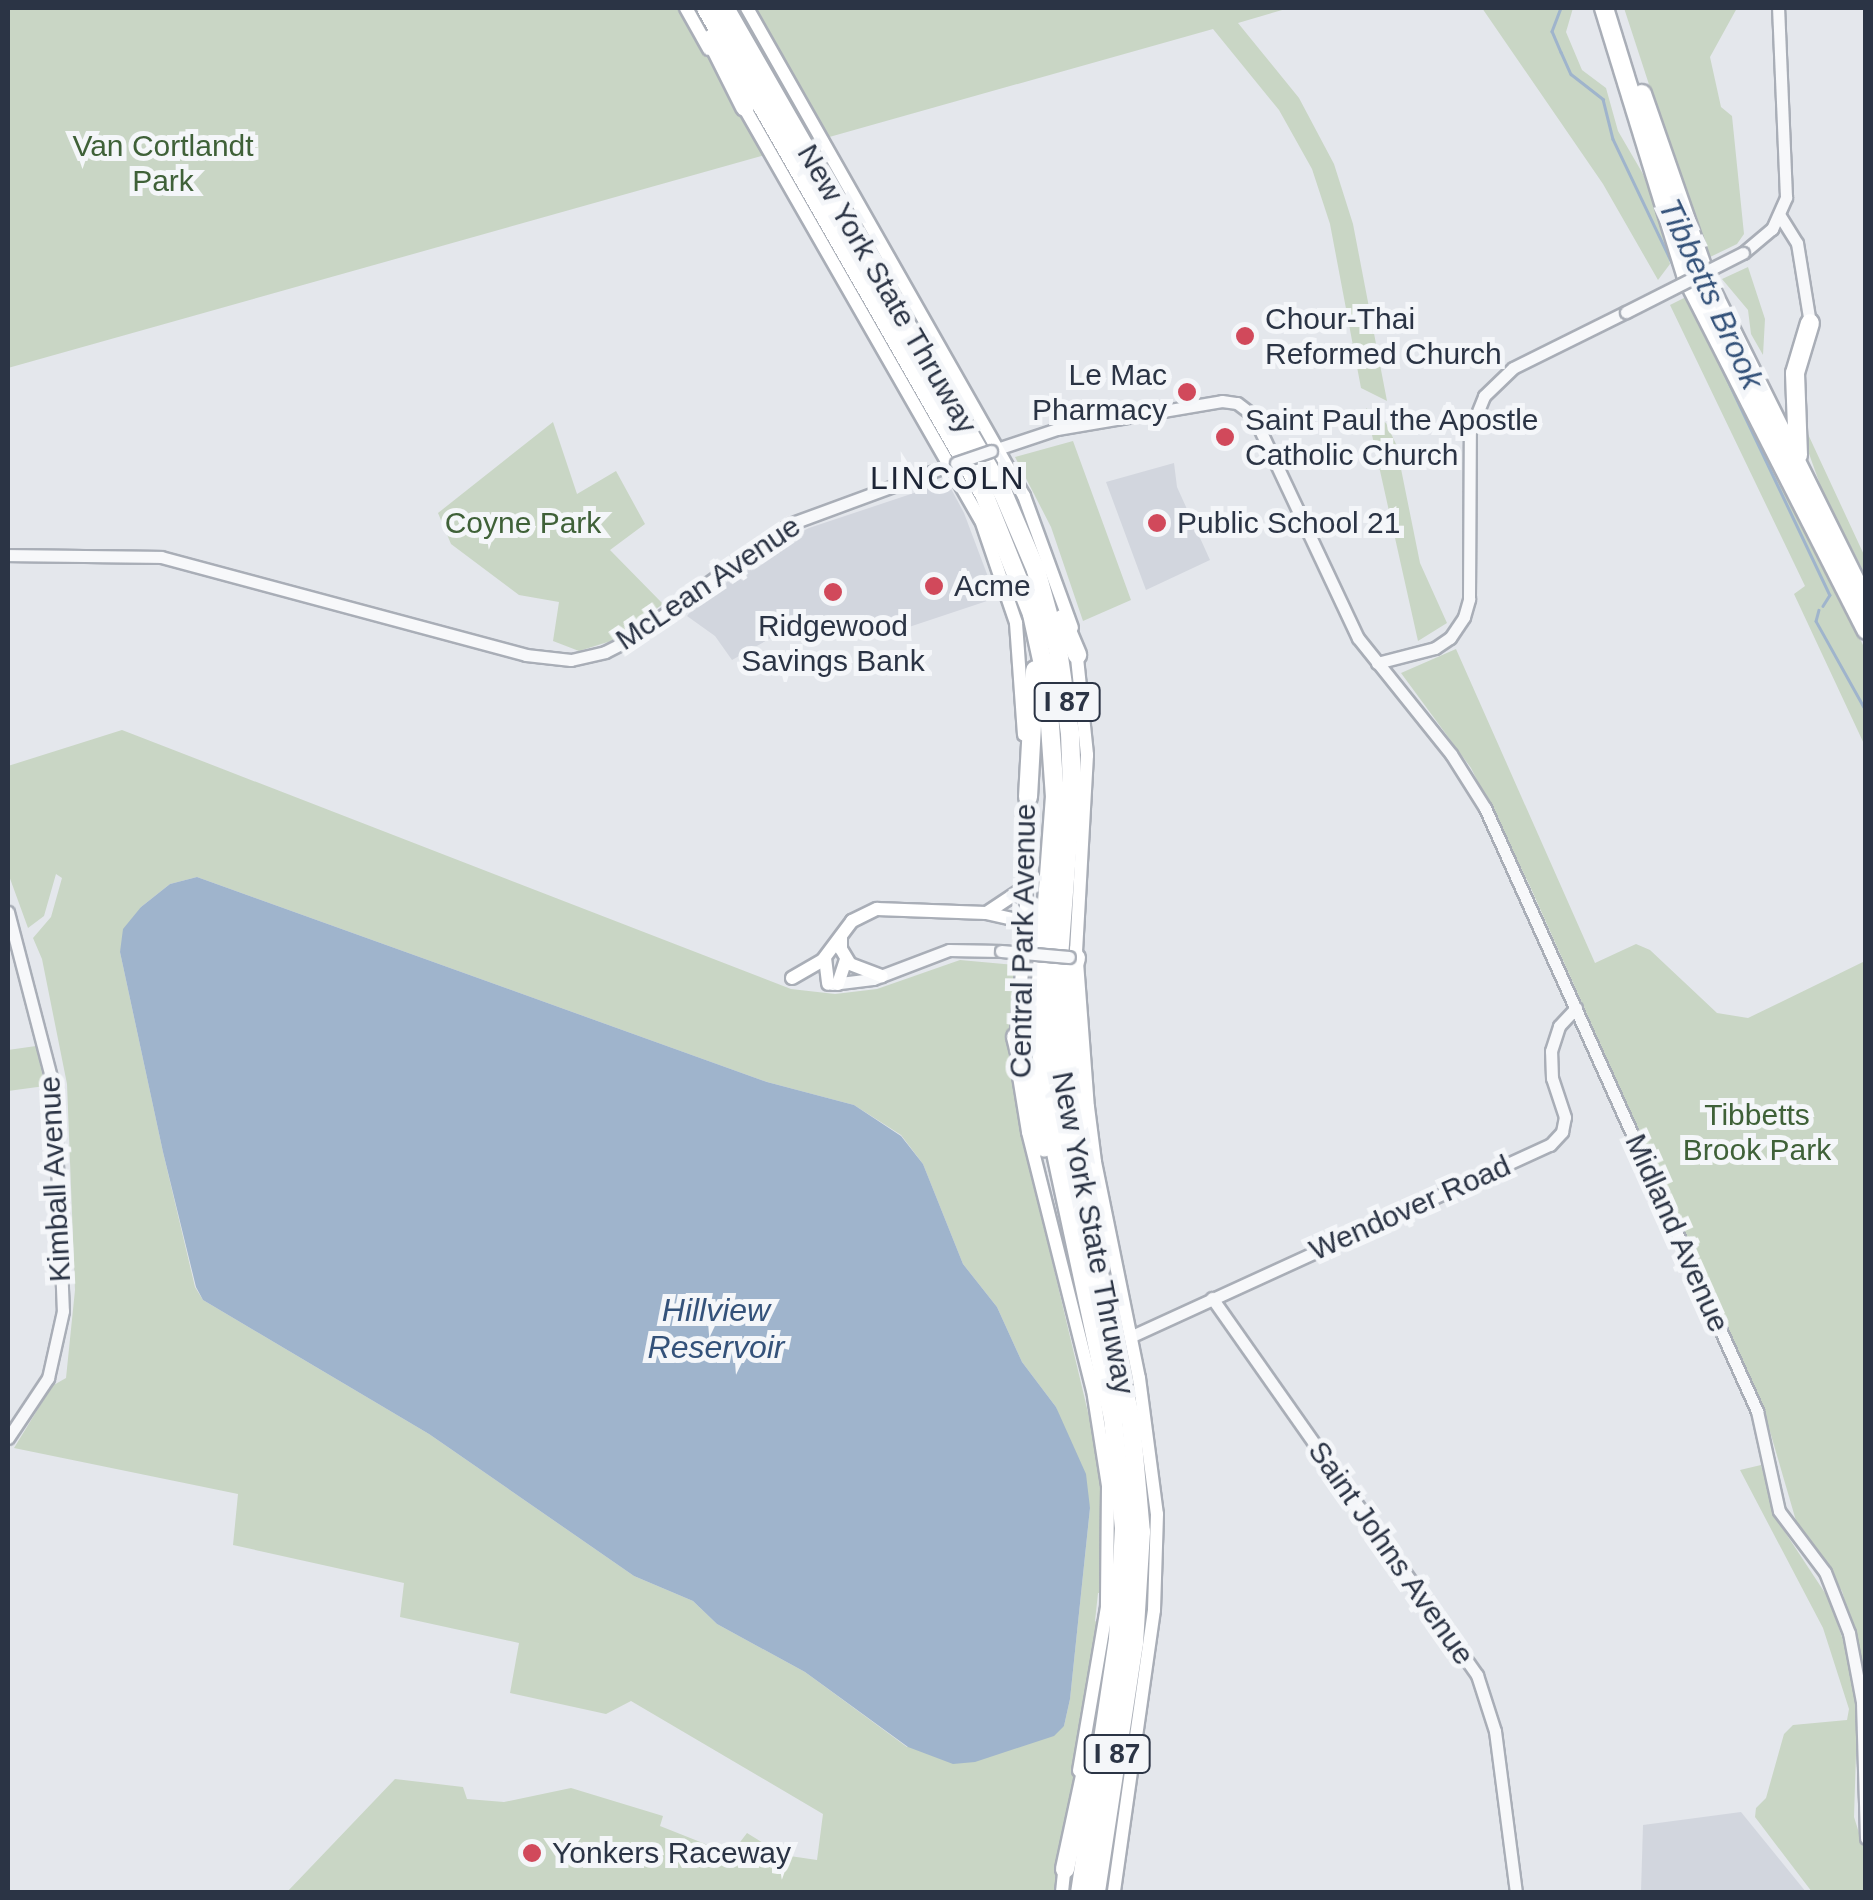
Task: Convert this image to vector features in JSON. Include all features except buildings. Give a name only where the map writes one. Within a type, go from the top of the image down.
[{"type":"highway","points":[[696,8],[745,107]]},
{"type":"highway","name":"I 87","points":[[706,8],[781,154]]},
{"type":"highway","name":"I 87","points":[[725,8],[778,100]]},
{"type":"highway","points":[[737,8],[778,100]]},
{"type":"highway","points":[[1604,8],[1687,278],[1866,630]]},
{"type":"highway","points":[[1616,8],[1683,220],[1760,392],[1866,602]]},
{"type":"highway","name":"New York State Thruway","points":[[778,100],[1015,518],[1044,595],[1067,705],[1071,802],[1057,1038],[1123,1500],[1123,1584],[1080,1892]]},
{"type":"highway","name":"New York State Thruway","points":[[781,154],[984,494],[1008,544],[1032,614],[1047,682],[1055,767],[1041,982],[1042,1066],[1094,1290],[1133,1435],[1141,1546],[1134,1643],[1096,1892]]},
{"type":"highway","points":[[1760,392],[1784,406],[1791,402],[1798,356],[1810,323]]},
{"type":"highway","points":[[1794,389],[1802,474]]},
{"type":"highway","points":[[1015,518],[1048,578],[1077,655]]},
{"type":"highway","points":[[1028,797],[1036,700],[1032,614]]},
{"type":"highway","points":[[1073,957],[1072,1052],[1094,1290]]},
{"type":"highway","points":[[1016,1036],[1058,1204],[1094,1290]]},
{"type":"highway","points":[[1065,1869],[1096,1731],[1107,1710]]},
{"type":"main road","name":"Central Park Avenue","points":[[686,8],[745,107],[781,154],[953,464],[985,529],[1012,610],[1022,685],[1028,797],[1026,922],[1016,1036],[1018,1085],[1093,1390],[1108,1486],[1106,1623],[1062,1892]]},
{"type":"main road","name":"Central Park Avenue","points":[[747,8],[1040,534],[1077,655],[1085,709],[1087,803],[1073,957],[1095,1162],[1132,1336],[1157,1514],[1158,1560],[1114,1892]]},
{"type":"main road","points":[[986,913],[1027,886]]},
{"type":"main road","points":[[792,978],[825,958],[852,921],[877,909],[986,913],[1026,922]]},
{"type":"main road","points":[[833,984],[846,959],[842,934]]},
{"type":"main road","points":[[825,958],[833,984]]},
{"type":"main road","points":[[846,959],[882,976]]},
{"type":"street","points":[[1377,664],[1435,648],[1450,638],[1464,617],[1469,592],[1469,437],[1484,396],[1513,368],[1743,254],[1764,238],[1780,216],[1786,190],[1778,8]]},
{"type":"street","points":[[1780,216],[1797,243],[1810,323]]},
{"type":"street","name":"McLean Avenue","points":[[8,556],[162,557],[526,655],[572,660],[605,652],[630,638],[790,524],[994,450],[1085,424],[1222,401],[1241,405],[1257,422],[1349,622],[1377,664]]},
{"type":"street","name":"Midland Avenue","points":[[1377,664],[1451,754],[1485,808],[1757,1411],[1780,1512],[1826,1572],[1840,1606],[1860,1690],[1866,1838]]},
{"type":"street","name":"Kimball Avenue","points":[[8,912],[54,1089],[62,1311],[48,1378],[8,1438]]},
{"type":"street","points":[[833,984],[882,976],[941,952],[1001,951],[1073,957]]},
{"type":"street","name":"Wendover Road","points":[[1132,1336],[1554,1142],[1565,1118],[1552,1078],[1551,1051],[1559,1026],[1576,1008]]},
{"type":"street","name":"Saint Johns Avenue","points":[[1212,1298],[1477,1675],[1495,1731],[1516,1892]]},
{"type":"shaded area","name":"Public School 21","points":[[1174,463],[1177,487],[1210,560],[1146,590],[1106,482]]},
{"type":"shaded area","points":[[941,484],[949,485],[964,513],[996,598],[906,628],[865,634],[787,629],[732,660],[715,636],[687,616],[697,604],[783,541],[809,528]]},
{"type":"shaded area","points":[[1741,1812],[1806,1892],[1641,1892],[1643,1825]]},
{"type":"green space","name":"Van Cortlandt Park","points":[[8,8],[1289,8],[1238,23],[1299,98],[1334,164],[1353,224],[1387,401],[1361,388],[1330,224],[1312,169],[1279,110],[1213,29],[8,368]]},
{"type":"green space","points":[[1482,8],[1573,8],[1566,32],[1582,70],[1606,88],[1618,131],[1643,174],[1660,221],[1670,264],[1658,280],[1603,184]]},
{"type":"green space","points":[[1624,8],[1737,8],[1710,57],[1721,107],[1732,116],[1744,234],[1737,244],[1706,259]]},
{"type":"green space","points":[[1748,267],[1765,319],[1763,355],[1751,334],[1748,310],[1722,279]]},
{"type":"green space","points":[[1688,296],[1865,649],[1865,746],[1794,594],[1805,586],[1670,305]]},
{"type":"green space","points":[[1807,382],[1807,432],[1865,557],[1865,574],[1822,490],[1803,437],[1801,412]]},
{"type":"green space","points":[[1366,408],[1386,423],[1396,444],[1420,563],[1447,623],[1418,641]]},
{"type":"green space","name":"Coyne Park","points":[[553,422],[577,494],[616,471],[645,524],[610,550],[663,604],[611,641],[579,651],[553,641],[559,602],[519,595],[451,544],[438,513]]},
{"type":"green space","points":[[1073,441],[1131,600],[1083,621],[1051,527],[1015,457]]},
{"type":"green space","name":"Tibbetts Brook Park","points":[[1456,649],[1595,963],[1636,944],[1650,950],[1717,1013],[1748,1018],[1865,961],[1865,1670],[1842,1591],[1799,1531],[1764,1411],[1529,884],[1471,768],[1401,673]]},
{"type":"green space","points":[[122,730],[791,989],[835,994],[877,989],[960,960],[1015,965],[1015,1074],[1043,1223],[1105,1484],[1105,1593],[1098,1593],[1095,1621],[1101,1625],[1054,1892],[287,1892],[395,1779],[463,1787],[467,1799],[504,1802],[571,1788],[663,1816],[660,1826],[718,1849],[734,1850],[747,1833],[783,1855],[817,1860],[823,1814],[631,1701],[606,1714],[510,1693],[519,1643],[400,1617],[404,1583],[233,1545],[238,1494],[14,1448],[52,1386],[66,1378],[75,1290],[67,1084],[42,959],[33,938],[51,917],[62,878],[56,874],[44,916],[28,928],[8,873],[8,766]],"holes":[[[197,877],[767,1082],[854,1105],[901,1135],[923,1164],[963,1264],[997,1307],[1022,1362],[1056,1407],[1090,1508],[1064,1726],[907,1747],[805,1672],[717,1624],[693,1601],[634,1576],[429,1434],[203,1300],[195,1287],[120,952],[141,907],[170,884]]]},
{"type":"green space","points":[[36,1046],[45,1086],[8,1091],[8,1050]]},
{"type":"green space","points":[[1761,1465],[1777,1520],[1829,1599],[1852,1667],[1857,1722],[1854,1817],[1865,1852],[1865,1892],[1812,1892],[1755,1817],[1756,1808],[1766,1798],[1784,1734],[1793,1725],[1847,1720],[1849,1709],[1823,1628],[1740,1470]]},
{"type":"water","name":"Hillview Reservoir","points":[[197,877],[767,1082],[854,1105],[901,1136],[923,1164],[963,1264],[997,1307],[1022,1362],[1056,1407],[1086,1474],[1090,1508],[1064,1726],[1054,1736],[975,1762],[953,1764],[908,1747],[805,1672],[717,1624],[693,1601],[634,1576],[429,1434],[203,1300],[196,1287],[163,1152],[120,952],[123,929],[141,907],[170,884]]},
{"type":"waterway","name":"Tibbetts Brook","points":[[1561,8],[1552,31],[1561,52],[1571,74],[1603,99],[1613,139],[1675,269]]},
{"type":"waterway","name":"Tibbetts Brook","points":[[1713,349],[1830,595],[1823,606]]},
{"type":"waterway","name":"Tibbetts Brook","points":[[1819,610],[1816,621],[1866,711]]},
{"type":"place","name":"Chour-Thai Reformed Church","points":[[1245,336]]},
{"type":"place","name":"Le Mac Pharmacy","points":[[1187,392]]},
{"type":"place","name":"Saint Paul the Apostle Catholic Church","points":[[1225,437]]},
{"type":"place","name":"Public School 21","points":[[1157,523]]},
{"type":"place","name":"Acme","points":[[934,586]]},
{"type":"place","name":"Ridgewood Savings Bank","points":[[833,592]]},
{"type":"place","name":"Yonkers Raceway","points":[[532,1853]]},
{"type":"district","name":"LINCOLN","points":[[948,478]]}]
